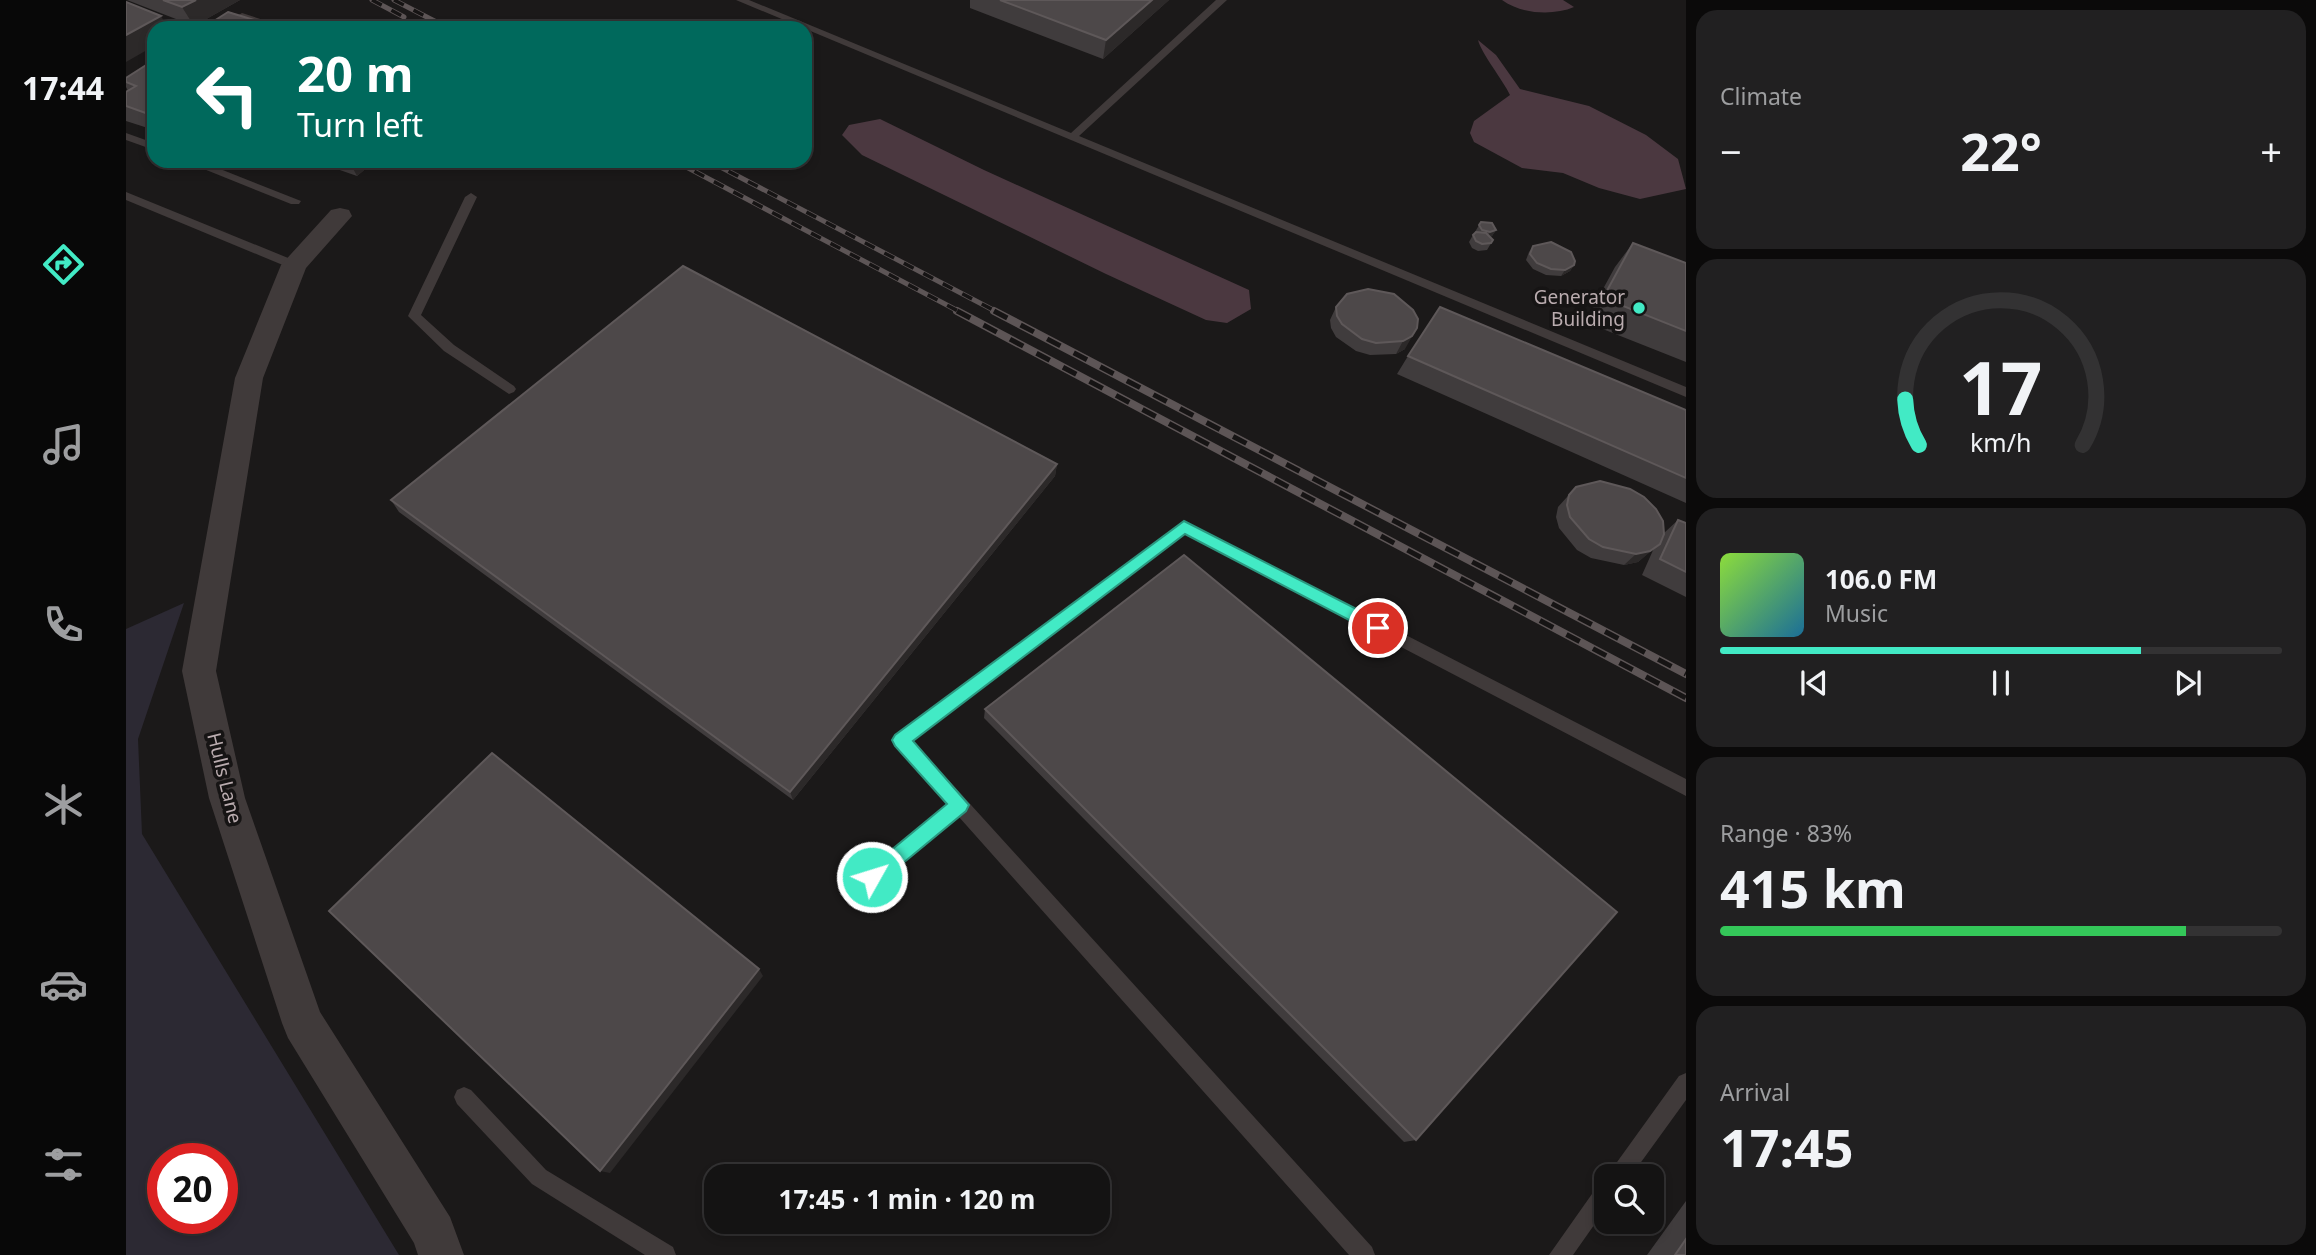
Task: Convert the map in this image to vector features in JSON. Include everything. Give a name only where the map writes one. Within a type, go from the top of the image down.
[{"type":"street","name":"Hulls Lane","points":[[340,216],[294,265],[249,378],[199,671],[227,798],[303,1023],[435,1233],[441,1255]]},
{"type":"lane","points":[[741,0],[791,21]]},
{"type":"lane","points":[[1071,138],[1222,0]]},
{"type":"lane","points":[[234,21],[242,16],[257,21]]},
{"type":"lane","points":[[812,30],[1686,392]]},
{"type":"lane","points":[[126,136],[147,144]]},
{"type":"lane","points":[[208,168],[295,201]]},
{"type":"lane","points":[[126,196],[294,265]]},
{"type":"lane","points":[[471,197],[414,316],[449,348],[509,389]]},
{"type":"lane","points":[[1364,1255],[901,740],[1184,527],[1686,788]]},
{"type":"lane","points":[[872,877],[960,805]]},
{"type":"lane","points":[[1627,1164],[1686,1083]]},
{"type":"lane","points":[[464,1097],[539,1177],[665,1255]]},
{"type":"lane","points":[[1560,1255],[1594,1208]]},
{"type":"shaded area","points":[[1502,0],[1563,0],[1574,7],[1557,12],[1537,12],[1518,8]]},
{"type":"shaded area","points":[[1478,40],[1496,55],[1520,89],[1589,106],[1646,135],[1678,159],[1686,189],[1640,199],[1599,188],[1563,173],[1522,168],[1474,142],[1470,133],[1474,121],[1510,95]]},
{"type":"shaded area","points":[[880,119],[984,170],[1249,290],[1251,309],[1227,323],[1206,320],[862,155],[842,135],[849,125]]},
{"type":"shaded area","points":[[184,603],[138,739],[142,834],[399,1255],[126,1255],[126,629]]},
{"type":"building","points":[[163,0],[196,0],[182,7]]},
{"type":"building","points":[[1000,0],[1152,0],[1106,40]]},
{"type":"building","points":[[126,2],[161,16],[147,21],[147,24],[126,35]]},
{"type":"building","points":[[228,12],[257,21],[214,21]]},
{"type":"building","points":[[147,64],[147,114],[126,106],[126,92],[136,86],[126,82],[126,78]]},
{"type":"building","points":[[1481,222],[1492,223],[1496,230],[1482,230],[1479,225]]},
{"type":"building","points":[[1476,232],[1486,233],[1493,240],[1491,243],[1482,244],[1476,241],[1473,235]]},
{"type":"building","points":[[1551,242],[1571,252],[1574,265],[1565,270],[1551,269],[1537,263],[1530,254],[1533,246]]},
{"type":"building","points":[[1633,243],[1686,263],[1686,331],[1603,298]]},
{"type":"building","points":[[683,266],[1057,464],[790,792],[391,500]]},
{"type":"building","points":[[1368,289],[1394,294],[1413,310],[1418,319],[1412,336],[1403,341],[1376,343],[1362,339],[1342,324],[1336,307],[1347,294]]},
{"type":"building","points":[[1440,307],[1686,410],[1686,478],[1408,356]]},
{"type":"building","points":[[1600,481],[1630,489],[1644,497],[1656,509],[1663,521],[1664,534],[1660,544],[1650,551],[1636,554],[1603,547],[1589,539],[1570,517],[1567,505],[1569,495],[1576,487]]},
{"type":"building","points":[[1678,520],[1686,523],[1686,572],[1660,559]]},
{"type":"building","points":[[1184,555],[1617,912],[1416,1140],[985,709]]},
{"type":"building","points":[[492,753],[759,969],[600,1171],[329,911]]},
{"type":"building","points":[[1686,1239],[1686,1255],[1675,1255]]},
{"type":"railway","points":[[372,0],[404,17]]},
{"type":"railway","points":[[394,0],[434,21]]},
{"type":"railway","points":[[688,168],[960,312]]},
{"type":"railway","points":[[722,168],[997,312]]},
{"type":"railway","points":[[957,311],[1686,698]]},
{"type":"railway","points":[[994,311],[1686,674]]},
{"type":"place","name":"Generator Building","points":[[1639,308]]},
{"type":"route","points":[[872,877],[960,805],[901,740],[1184,527],[1378,628]]}]
